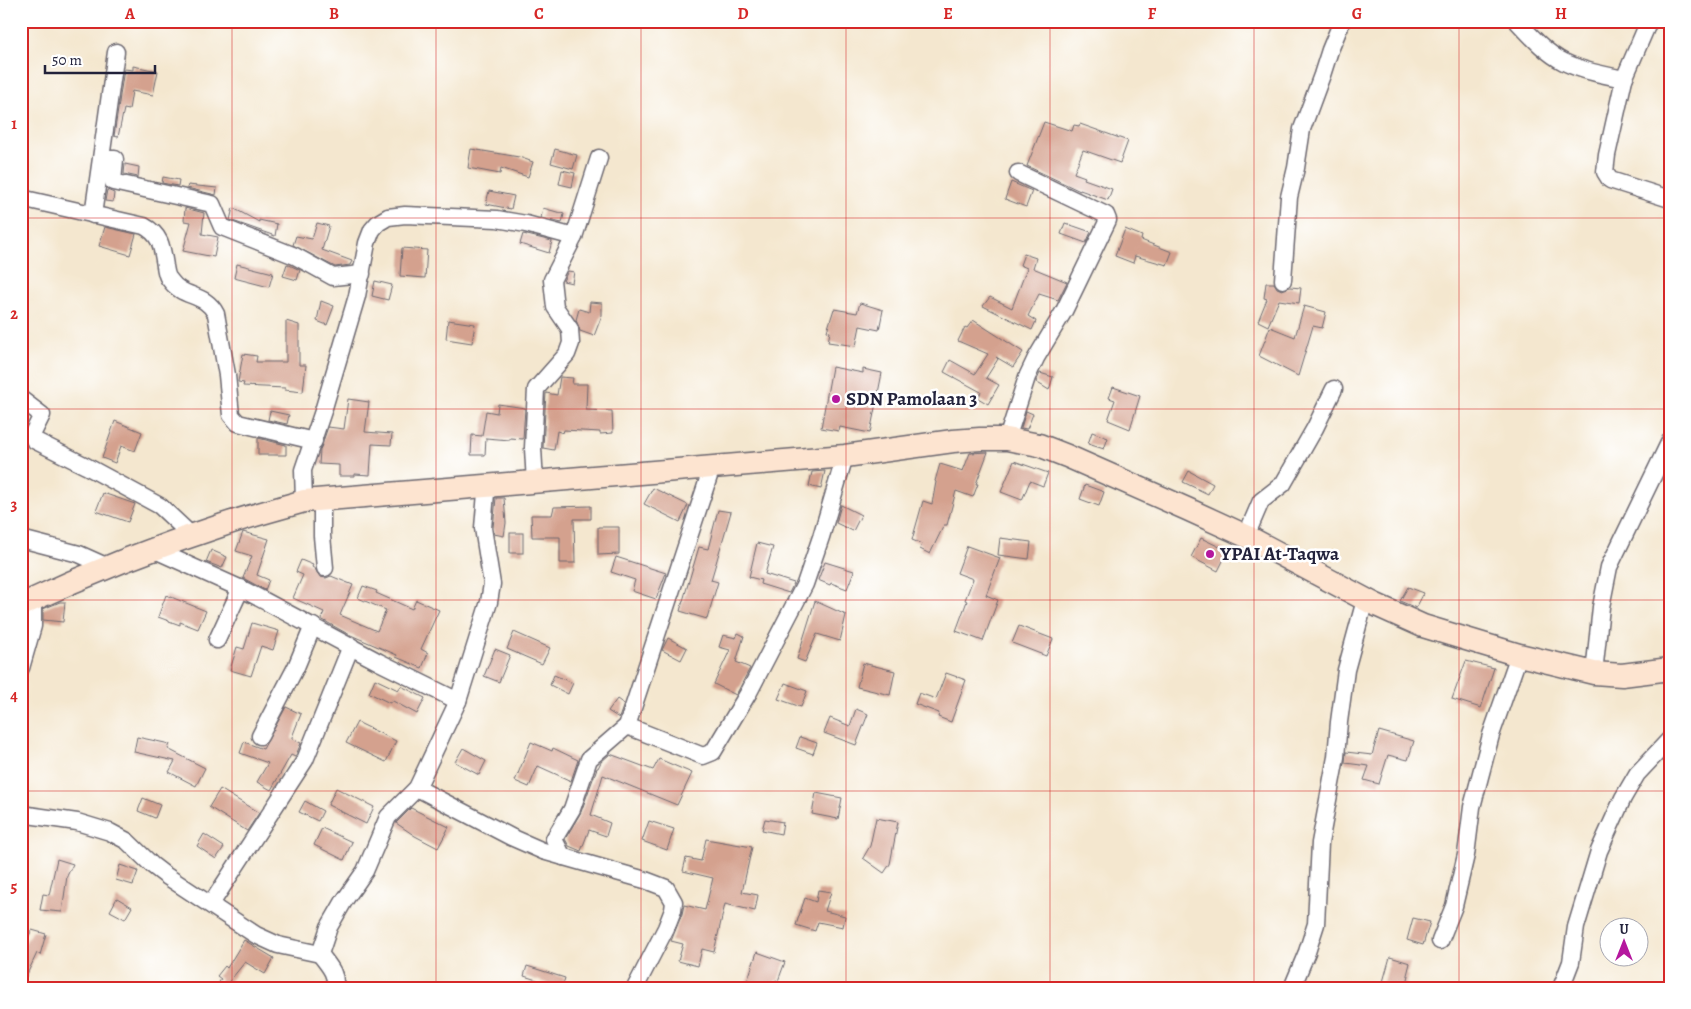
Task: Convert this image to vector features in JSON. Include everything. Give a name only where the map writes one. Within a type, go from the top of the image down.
[{"type":"street","points":[[1329,21],[1334,38]]},
{"type":"street","points":[[1283,280],[1289,196],[1296,168],[1302,128],[1334,38],[1342,21]]},
{"type":"street","points":[[1517,21],[1541,46],[1563,62],[1586,70],[1624,79]]},
{"type":"street","points":[[1649,21],[1624,79],[1605,172],[1610,180],[1670,199]]},
{"type":"street","points":[[93,215],[116,52]]},
{"type":"street","points":[[535,483],[533,448],[536,389],[567,354],[571,342],[570,329],[555,307],[552,280],[574,237],[599,158]]},
{"type":"street","points":[[102,159],[114,159],[113,182],[212,204],[222,227],[295,256],[333,277],[362,274]]},
{"type":"street","points":[[1007,439],[1027,377],[1064,311],[1108,220],[1106,215],[1018,173]]},
{"type":"street","points":[[21,198],[144,226],[154,232],[163,252],[167,276],[171,283],[207,301],[212,305],[216,314],[227,374],[231,415],[238,423],[314,441]]},
{"type":"street","points":[[325,568],[322,536],[303,470],[314,441],[357,296],[367,243],[372,230],[378,223],[388,217],[405,215],[497,219],[526,224],[574,237]]},
{"type":"street","points":[[1246,536],[1261,501],[1283,484],[1334,390]]},
{"type":"street","points":[[21,398],[42,415],[32,435],[34,440],[160,506],[192,536]]},
{"type":"street","points":[[21,668],[34,626],[27,602],[108,566],[224,524],[313,501],[845,456],[953,441],[1007,439],[1039,445],[1068,456],[1246,536],[1366,600],[1423,626],[1519,655],[1594,673],[1622,675],[1670,669]]},
{"type":"street","points":[[1594,673],[1601,607],[1609,567],[1670,440]]},
{"type":"street","points":[[627,726],[704,756],[713,752],[749,692],[805,584],[822,537],[845,456]]},
{"type":"street","points":[[563,857],[554,839],[572,809],[589,759],[627,726],[712,467]]},
{"type":"street","points":[[320,954],[329,927],[365,871],[388,817],[417,788],[458,701],[489,602],[492,584],[483,528],[486,493],[493,487]]},
{"type":"street","points":[[21,540],[79,554],[108,566]]},
{"type":"street","points":[[155,550],[241,588],[379,662],[458,701]]},
{"type":"street","points":[[217,640],[241,588]]},
{"type":"street","points":[[1292,988],[1316,924],[1320,843],[1336,757],[1346,670],[1366,600]]},
{"type":"street","points":[[260,736],[296,667],[313,626]]},
{"type":"street","points":[[211,904],[305,760],[350,646]]},
{"type":"street","points":[[1440,941],[1454,906],[1466,855],[1472,807],[1491,735],[1519,655]]},
{"type":"street","points":[[1561,988],[1571,962],[1576,927],[1598,851],[1623,798],[1637,774],[1670,739]]},
{"type":"street","points":[[417,788],[543,852],[645,880],[666,888],[674,902],[673,910],[666,928],[635,988]]},
{"type":"street","points":[[21,814],[77,822],[110,832],[127,842],[165,875],[248,930],[267,940],[295,949],[320,954],[336,978],[335,988]]},
{"type":"building","points":[[133,66],[158,71],[153,95],[132,91],[129,110],[124,109],[118,137],[114,136],[124,69],[133,70]]},
{"type":"building","points":[[1044,122],[1072,131],[1074,125],[1079,126],[1080,124],[1128,141],[1120,163],[1083,150],[1074,173],[1085,177],[1084,179],[1112,189],[1108,200],[1080,191],[1027,166]]},
{"type":"building","points":[[471,149],[519,157],[533,162],[528,177],[501,168],[500,174],[468,168]]},
{"type":"building","points":[[555,149],[577,155],[573,169],[551,163]]},
{"type":"building","points":[[125,164],[139,167],[138,177],[124,174]]},
{"type":"building","points":[[562,170],[575,173],[572,187],[559,184]]},
{"type":"building","points":[[163,177],[179,180],[178,186],[162,183]]},
{"type":"building","points":[[1011,182],[1032,191],[1026,207],[1005,199]]},
{"type":"building","points":[[188,185],[217,188],[216,195],[187,188]]},
{"type":"building","points":[[107,190],[114,193],[113,202],[105,201]]},
{"type":"building","points":[[489,191],[514,196],[511,209],[486,204]]},
{"type":"building","points":[[185,208],[204,213],[202,234],[218,237],[214,257],[183,251],[191,222],[184,221]]},
{"type":"building","points":[[233,208],[259,222],[259,220],[277,224],[275,236],[230,220]]},
{"type":"building","points":[[543,208],[564,214],[562,223],[541,218]]},
{"type":"building","points":[[317,223],[329,226],[322,250],[352,261],[350,265],[335,267],[293,245],[296,236],[312,239]]},
{"type":"building","points":[[1065,223],[1091,232],[1086,243],[1061,234]]},
{"type":"building","points":[[105,227],[136,234],[130,255],[99,246]]},
{"type":"building","points":[[1125,229],[1142,236],[1141,240],[1172,252],[1167,265],[1135,256],[1133,263],[1115,256]]},
{"type":"building","points":[[523,234],[552,241],[549,253],[520,244]]},
{"type":"building","points":[[402,248],[427,250],[425,278],[400,276]]},
{"type":"building","points":[[1024,254],[1036,258],[1033,268],[1067,282],[1058,300],[1039,294],[1028,316],[1036,321],[1032,330],[983,306],[990,297],[1012,308],[1027,268],[1020,265]]},
{"type":"building","points":[[237,264],[273,273],[269,287],[234,278]]},
{"type":"building","points":[[287,264],[300,270],[297,280],[283,276]]},
{"type":"building","points":[[568,271],[574,272],[572,283],[563,281]]},
{"type":"building","points":[[375,281],[392,285],[388,300],[372,296]]},
{"type":"building","points":[[1266,283],[1274,283],[1277,288],[1282,290],[1290,287],[1301,288],[1299,303],[1279,300],[1268,326],[1258,321],[1267,299],[1264,298]]},
{"type":"building","points":[[321,301],[334,306],[327,325],[317,321]]},
{"type":"building","points":[[590,302],[602,303],[602,315],[594,336],[580,331],[576,320],[579,309],[589,312]]},
{"type":"building","points":[[860,303],[883,310],[879,330],[860,326],[856,346],[828,342],[830,332],[827,331],[834,309],[857,313]]},
{"type":"building","points":[[1304,306],[1326,312],[1322,328],[1313,326],[1298,376],[1259,356],[1270,327],[1295,337]]},
{"type":"building","points":[[448,320],[475,324],[472,343],[446,339]]},
{"type":"building","points":[[973,320],[1023,352],[1013,367],[996,357],[998,359],[986,378],[999,385],[988,404],[978,398],[981,392],[944,372],[950,360],[975,374],[988,354],[958,341],[965,327],[967,328]]},
{"type":"building","points":[[286,321],[299,325],[299,365],[306,365],[303,392],[285,390],[285,388],[243,386],[244,383],[238,382],[243,354],[257,356],[256,362],[286,362]]},
{"type":"building","points":[[832,367],[863,373],[863,369],[882,373],[870,433],[840,427],[839,431],[821,428]]},
{"type":"building","points":[[1040,373],[1053,377],[1049,390],[1036,382]]},
{"type":"building","points":[[560,377],[573,378],[572,384],[587,384],[586,410],[612,411],[613,433],[600,434],[600,432],[564,430],[563,433],[557,431],[554,450],[543,448],[546,393],[557,395]]},
{"type":"building","points":[[1113,387],[1140,396],[1130,429],[1108,420],[1115,400],[1109,398]]},
{"type":"building","points":[[348,399],[369,402],[365,432],[392,434],[391,445],[372,444],[370,475],[339,476],[339,465],[319,464],[320,450],[328,427],[344,429]]},
{"type":"building","points":[[498,404],[525,408],[523,439],[486,438],[485,455],[471,455],[472,435],[482,436],[486,411],[497,413]]},
{"type":"building","points":[[270,411],[289,415],[287,424],[268,420]]},
{"type":"building","points":[[1026,411],[1033,414],[1027,429],[1021,428]]},
{"type":"building","points":[[115,421],[142,432],[135,451],[121,446],[115,463],[102,458]]},
{"type":"building","points":[[1092,432],[1108,438],[1104,449],[1088,444]]},
{"type":"building","points":[[258,438],[286,445],[286,455],[258,455]]},
{"type":"building","points":[[988,452],[973,497],[956,491],[947,525],[944,525],[930,554],[920,549],[922,544],[912,540],[923,501],[932,504],[935,481],[940,464],[963,471],[970,453]]},
{"type":"building","points":[[1014,461],[1048,473],[1043,486],[1030,481],[1022,500],[1001,492]]},
{"type":"building","points":[[825,471],[821,489],[809,486],[812,472]]},
{"type":"building","points":[[1189,471],[1213,484],[1208,494],[1183,482]]},
{"type":"building","points":[[1085,485],[1104,492],[1099,506],[1080,499]]},
{"type":"building","points":[[653,488],[688,505],[680,522],[644,504]]},
{"type":"building","points":[[103,493],[135,504],[128,522],[96,511]]},
{"type":"building","points":[[496,498],[504,498],[506,523],[504,536],[494,534]]},
{"type":"building","points":[[841,505],[861,515],[853,531],[836,523]]},
{"type":"building","points":[[591,506],[591,519],[574,519],[575,563],[560,563],[560,537],[532,537],[531,515],[552,515],[554,507]]},
{"type":"building","points":[[718,510],[731,512],[711,580],[718,582],[707,619],[680,611],[699,547],[708,549]]},
{"type":"building","points":[[598,527],[619,527],[619,554],[598,555]]},
{"type":"building","points":[[243,532],[269,539],[257,575],[269,580],[265,590],[243,578],[252,556],[236,551]]},
{"type":"building","points":[[510,533],[523,533],[523,553],[510,553]]},
{"type":"building","points":[[1000,538],[1031,542],[1029,559],[998,555]]},
{"type":"building","name":"YPAI At-Taqwa","points":[[1201,538],[1228,551],[1218,571],[1191,557]]},
{"type":"building","points":[[757,543],[773,547],[765,574],[794,583],[789,593],[760,584],[761,580],[749,577]]},
{"type":"building","points":[[967,546],[1000,558],[986,595],[998,600],[983,641],[956,631],[973,579],[957,573]]},
{"type":"building","points":[[211,550],[227,557],[222,568],[206,562]]},
{"type":"building","points":[[616,557],[666,573],[656,599],[632,591],[635,580],[611,572]]},
{"type":"building","points":[[301,560],[313,565],[312,567],[320,577],[326,578],[331,576],[353,585],[340,615],[377,631],[386,610],[358,598],[363,586],[412,609],[416,600],[439,610],[421,649],[428,653],[422,668],[346,633],[321,619],[324,612],[293,598],[303,575],[296,572]]},
{"type":"building","points":[[825,562],[854,571],[847,589],[818,580]]},
{"type":"building","points":[[1408,587],[1424,593],[1416,608],[1400,601]]},
{"type":"building","points":[[166,595],[206,611],[198,629],[180,622],[180,625],[158,617]]},
{"type":"building","points":[[815,601],[846,615],[840,641],[817,634],[805,662],[797,659]]},
{"type":"building","points":[[60,602],[65,602],[63,622],[43,620],[43,609]]},
{"type":"building","points":[[252,623],[279,631],[273,650],[261,646],[251,676],[230,670],[237,647],[244,649]]},
{"type":"building","points":[[1019,626],[1053,639],[1046,656],[1012,643]]},
{"type":"building","points":[[514,632],[550,648],[542,664],[507,649]]},
{"type":"building","points":[[738,633],[744,636],[736,662],[750,668],[736,695],[714,684],[730,650],[719,647],[723,635],[736,638]]},
{"type":"building","points":[[668,638],[687,648],[681,660],[662,650]]},
{"type":"building","points":[[495,649],[510,655],[499,682],[484,676]]},
{"type":"building","points":[[1466,661],[1494,668],[1481,708],[1452,699]]},
{"type":"building","points":[[863,663],[895,671],[890,695],[857,687]]},
{"type":"building","points":[[946,673],[966,680],[951,722],[938,717],[939,713],[915,704],[919,693],[936,699]]},
{"type":"building","points":[[554,675],[573,683],[568,694],[550,685]]},
{"type":"building","points":[[375,679],[398,690],[401,686],[425,698],[417,714],[391,700],[390,703],[369,693]]},
{"type":"building","points":[[785,683],[807,691],[801,707],[778,699]]},
{"type":"building","points":[[617,699],[624,704],[619,718],[608,711]]},
{"type":"building","points":[[286,707],[301,714],[292,739],[301,743],[295,757],[291,755],[271,790],[257,782],[268,763],[240,753],[244,742],[263,749]]},
{"type":"building","points":[[856,709],[868,714],[856,745],[824,733],[830,718],[850,726]]},
{"type":"building","points":[[357,722],[396,741],[386,762],[346,743]]},
{"type":"building","points":[[1379,731],[1414,741],[1408,760],[1388,755],[1379,784],[1364,780],[1369,766],[1345,763],[1346,752],[1372,755]]},
{"type":"building","points":[[137,737],[170,744],[168,749],[205,768],[196,786],[169,772],[175,761],[134,752]]},
{"type":"building","points":[[800,737],[817,743],[813,754],[796,748]]},
{"type":"building","points":[[531,742],[552,751],[553,748],[578,760],[571,781],[538,766],[529,787],[515,781]]},
{"type":"building","points":[[463,748],[486,761],[479,775],[455,762]]},
{"type":"building","points":[[610,754],[653,770],[659,759],[692,773],[677,805],[603,775],[591,815],[610,823],[606,836],[589,830],[581,851],[569,846],[565,839],[581,812],[597,768]]},
{"type":"building","points":[[336,788],[374,807],[366,824],[328,805]]},
{"type":"building","points":[[220,789],[259,813],[247,831],[209,807]]},
{"type":"building","points":[[816,793],[842,798],[838,819],[812,814]]},
{"type":"building","points":[[143,798],[160,805],[155,818],[138,811]]},
{"type":"building","points":[[305,801],[323,811],[318,821],[299,812]]},
{"type":"building","points":[[411,808],[449,827],[438,848],[396,823]]},
{"type":"building","points":[[876,818],[898,822],[890,864],[884,873],[863,858],[870,846]]},
{"type":"building","points":[[765,819],[783,822],[781,834],[762,830]]},
{"type":"building","points":[[649,821],[674,829],[667,850],[642,841]]},
{"type":"building","points":[[322,828],[352,842],[344,860],[314,845]]},
{"type":"building","points":[[204,834],[224,847],[216,859],[197,846]]},
{"type":"building","points":[[706,839],[752,847],[742,892],[758,895],[755,911],[725,904],[714,952],[702,949],[698,966],[678,961],[683,944],[671,941],[684,905],[705,910],[713,878],[683,871],[686,858],[701,861]]},
{"type":"building","points":[[57,859],[73,864],[67,876],[62,912],[40,910],[43,894],[49,895]]},
{"type":"building","points":[[120,865],[138,871],[133,885],[116,880]]},
{"type":"building","points":[[818,890],[831,892],[825,911],[845,916],[843,927],[818,922],[815,931],[796,925],[805,898],[816,902]]},
{"type":"building","points":[[117,898],[132,907],[125,919],[110,911]]},
{"type":"building","points":[[1413,918],[1430,922],[1423,945],[1407,940]]},
{"type":"building","points":[[32,930],[46,934],[40,955],[37,953],[21,987],[21,951]]},
{"type":"building","points":[[244,940],[274,958],[265,974],[245,962],[224,988],[216,988],[221,979],[217,976],[225,966],[227,968]]},
{"type":"building","points":[[757,952],[785,962],[774,988],[745,988]]},
{"type":"building","points":[[1390,957],[1410,963],[1406,988],[1383,982]]},
{"type":"building","points":[[527,966],[565,978],[562,988],[524,976]]},
{"type":"place","name":"SDN Pamolaan 3","points":[[836,399]]},
{"type":"place","name":"YPAI At-Taqwa","points":[[1210,554]]}]
